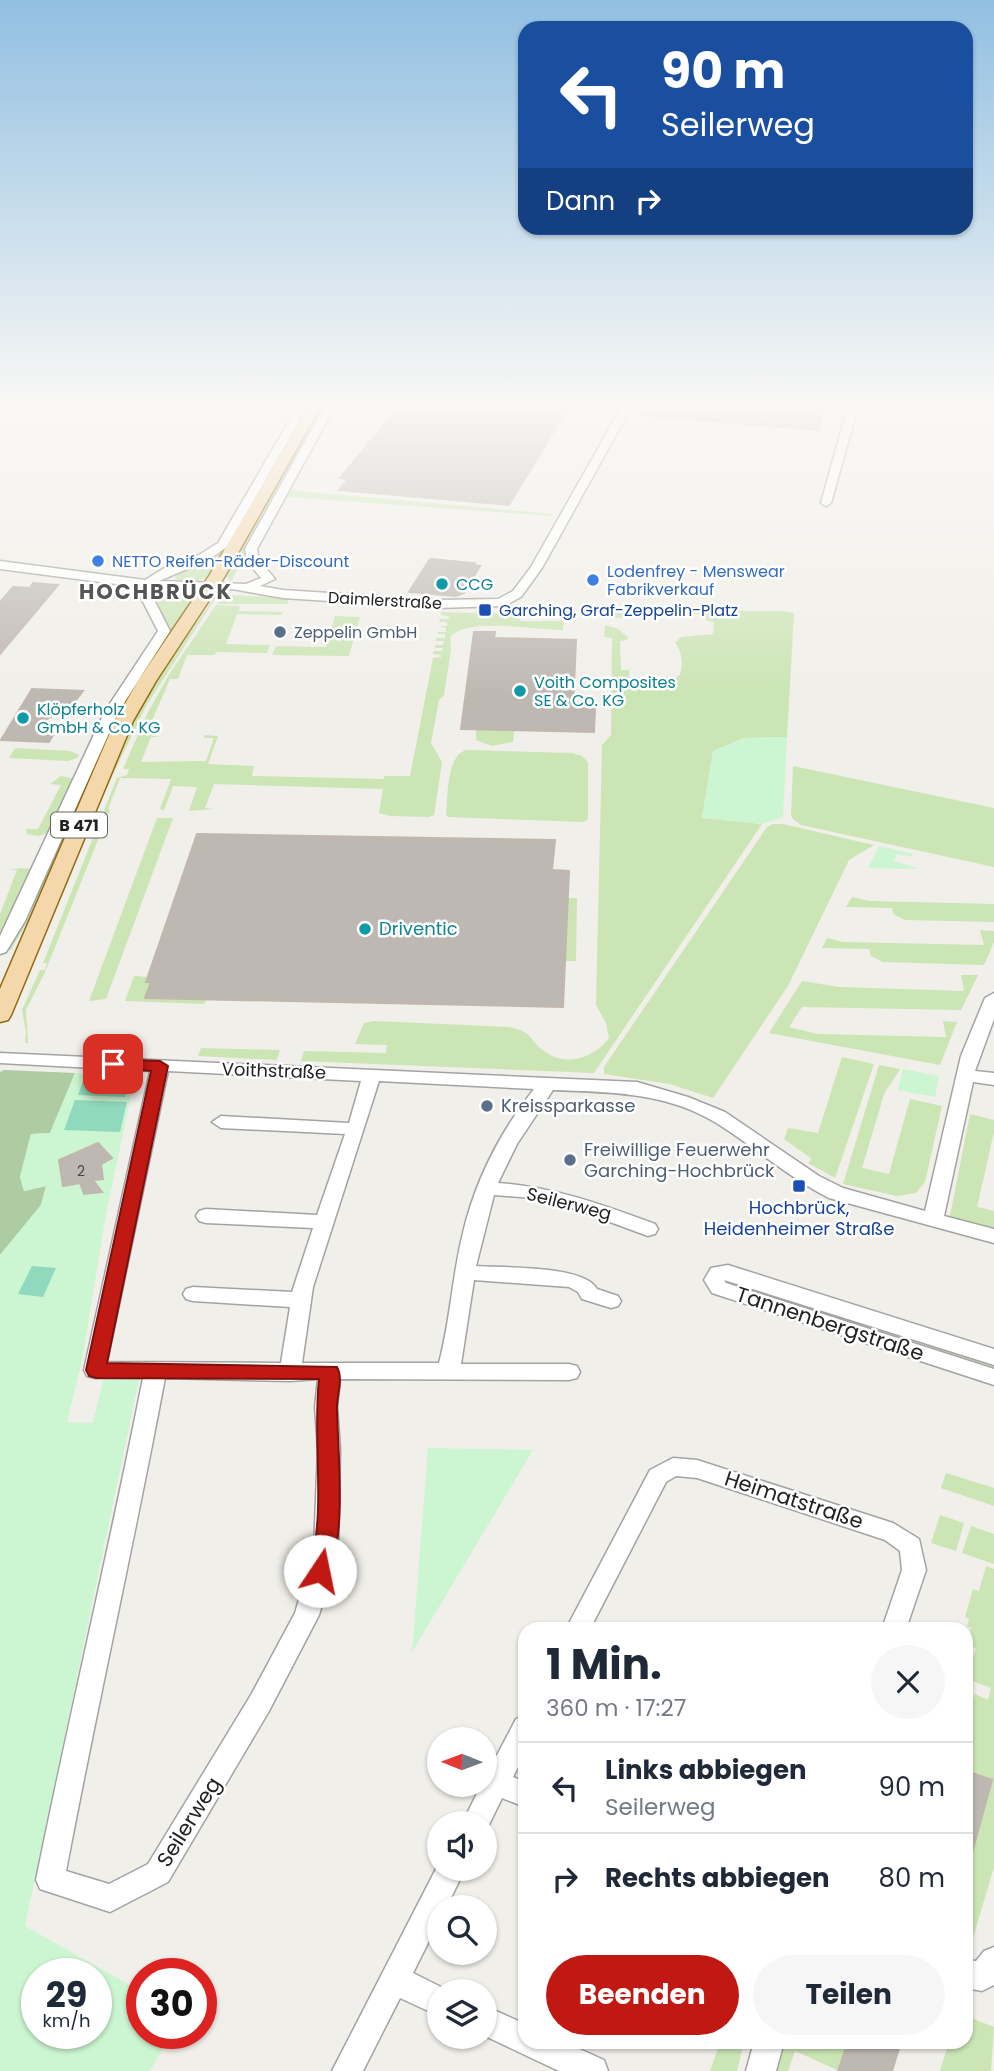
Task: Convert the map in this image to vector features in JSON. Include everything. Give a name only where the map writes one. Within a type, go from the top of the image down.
[{"type":"main road","name":"B 471","points":[[0,1015],[124,722],[153,670],[209,589],[259,503]]},
{"type":"street","points":[[0,949],[17,921],[112,711],[164,631],[164,626],[142,591],[156,576],[207,558],[223,545],[247,503]]},
{"type":"street","points":[[269,583],[253,561],[251,550],[277,503]]},
{"type":"street","points":[[512,611],[500,603],[517,594],[536,568],[572,503]]},
{"type":"street","points":[[0,565],[147,584],[169,590],[209,589]]},
{"type":"street","name":"Daimlerstraße","points":[[209,589],[269,583],[437,604],[500,603]]},
{"type":"street","name":"Daimlerstraße","points":[[209,589],[269,583]]},
{"type":"street","points":[[933,1220],[970,1056],[994,998]]},
{"type":"street","name":"Voithstraße","points":[[0,1058],[620,1085],[682,1101],[719,1116],[812,1181],[836,1193],[994,1236]]},
{"type":"street","points":[[160,1066],[96,1370],[155,1373],[569,1372]]},
{"type":"street","points":[[290,1373],[300,1300],[356,1129],[371,1074]]},
{"type":"street","points":[[966,1076],[994,1080]]},
{"type":"street","points":[[448,1371],[465,1272],[486,1188],[517,1128],[549,1082]]},
{"type":"street","points":[[221,1122],[356,1129]]},
{"type":"street","name":"Seilerweg","points":[[486,1188],[531,1192],[577,1202],[649,1229]]},
{"type":"street","points":[[206,1216],[324,1222]]},
{"type":"street","points":[[465,1272],[573,1280],[586,1287],[589,1294],[611,1301]]},
{"type":"street","name":"Tannenbergstraße","points":[[994,1357],[728,1272],[718,1273],[714,1280],[719,1288],[994,1377]]},
{"type":"street","points":[[193,1294],[300,1300]]},
{"type":"street","name":"Seilerweg","points":[[155,1373],[120,1555],[90,1680],[50,1880],[110,1898],[159,1872],[254,1715],[307,1615],[326,1549],[329,1449],[326,1407],[330,1372]]},
{"type":"street","name":"Heimatstraße","points":[[582,1622],[658,1476],[673,1467],[697,1469],[893,1532],[911,1546],[914,1570],[896,1622]]},
{"type":"street","points":[[497,1781],[518,1741]]},
{"type":"street","points":[[497,1783],[518,1792]]},
{"type":"street","points":[[346,2071],[445,1881]]},
{"type":"street","points":[[393,1979],[427,1995]]},
{"type":"street","points":[[497,2027],[518,2037]]},
{"type":"street","points":[[545,2049],[593,2071]]},
{"type":"street","points":[[761,2071],[767,2049]]},
{"type":"green space","points":[[250,503],[253,503],[209,577],[198,581],[175,578],[177,573],[222,553]]},
{"type":"green space","points":[[267,503],[272,503],[231,583],[227,576]]},
{"type":"green space","points":[[367,503],[427,503],[553,516]]},
{"type":"green space","points":[[162,595],[192,600],[146,670],[33,912],[11,950],[7,950],[119,706],[168,632],[167,624],[153,601]]},
{"type":"green space","points":[[226,595],[288,598],[288,604],[217,604]]},
{"type":"green space","points":[[217,596],[146,706],[105,791],[103,786],[145,697]]},
{"type":"green space","points":[[216,605],[240,606],[239,611],[283,612],[281,615],[237,614],[226,644],[270,645],[267,653],[216,652],[215,655],[187,655],[178,679],[170,679],[146,734],[160,737],[151,737],[141,762],[206,761],[214,738],[204,738],[205,735],[218,736],[208,764],[254,766],[252,776],[384,779],[384,776],[410,776],[433,658],[441,657],[433,654],[443,648],[435,648],[435,645],[443,645],[444,641],[436,641],[436,638],[445,638],[445,634],[437,634],[446,632],[446,628],[439,626],[447,626],[447,622],[439,622],[449,616],[441,615],[441,612],[507,614],[520,617],[521,621],[561,621],[561,618],[564,618],[563,630],[486,626],[471,627],[450,637],[451,650],[444,695],[439,700],[431,743],[442,762],[434,815],[429,817],[390,816],[379,813],[383,789],[214,784],[205,808],[214,809],[189,811],[197,787],[173,786],[164,810],[160,809],[171,779],[120,778],[108,809],[110,810],[45,972],[26,1010],[28,1043],[25,1043],[22,1010],[40,970],[45,970],[47,963],[43,963],[117,778],[127,775],[129,769],[123,769],[147,714],[170,673]]},
{"type":"green space","points":[[518,611],[794,613],[787,737],[744,738],[713,751],[702,818],[762,824],[594,1073],[301,1061],[304,1051],[386,1053],[387,1045],[355,1044],[364,1023],[374,1021],[509,1027],[527,1034],[544,1051],[561,1059],[588,1055],[609,1038],[606,1023],[596,1005],[602,745],[611,735],[612,638],[604,637],[605,625],[618,629],[628,637],[627,640],[620,641],[621,670],[629,670],[629,677],[672,678],[679,676],[682,663],[675,643],[681,637],[713,634],[714,622],[707,621],[704,614],[640,613],[641,617],[611,618],[584,612]]},
{"type":"green space","points":[[335,616],[360,617],[349,656],[272,655],[276,646],[326,647]]},
{"type":"green space","points":[[476,729],[514,731],[513,742],[492,746],[476,740]]},
{"type":"green space","points":[[787,737],[783,817],[762,824],[702,818],[713,751],[744,738]]},
{"type":"green space","points":[[15,748],[70,751],[79,755],[68,761],[9,758]]},
{"type":"green space","points":[[466,750],[572,753],[582,756],[588,762],[588,819],[584,822],[448,817],[447,798],[451,769],[459,754]]},
{"type":"green space","points":[[793,766],[994,808],[994,867],[801,825],[791,815]]},
{"type":"green space","points":[[61,776],[75,779],[51,832],[38,836],[27,834],[26,829],[38,829],[61,785],[50,784]]},
{"type":"green space","points":[[157,818],[173,818],[106,999],[89,1001]]},
{"type":"green space","points":[[773,824],[874,845],[849,860],[788,986],[713,1098],[670,1084],[604,1074],[604,1067],[767,827]]},
{"type":"green space","points":[[879,846],[913,854],[911,857],[897,854],[894,861],[919,869],[868,868]]},
{"type":"green space","points":[[32,869],[0,941],[0,914],[17,870],[8,870]]},
{"type":"green space","points":[[852,897],[869,901],[994,904],[994,922],[905,920],[893,914],[892,908],[846,907]]},
{"type":"green space","points":[[568,898],[577,898],[576,961],[565,961]]},
{"type":"green space","points":[[980,930],[994,931],[994,942],[984,965],[883,962],[871,956],[869,949],[822,948],[827,938],[843,942],[984,945]]},
{"type":"green space","points":[[961,975],[978,975],[961,1010],[802,1007],[789,1027],[818,1034],[946,1037],[943,1021],[957,1022],[940,1065],[769,1033],[802,981],[839,987],[964,991]]},
{"type":"green space","points":[[134,976],[148,977],[151,982],[146,998],[206,1000],[204,1004],[125,1001]]},
{"type":"green space","points":[[201,1048],[280,1050],[277,1060],[198,1056]]},
{"type":"green space","points":[[842,1057],[874,1064],[835,1178],[808,1163],[812,1159],[784,1139],[788,1128],[818,1133]]},
{"type":"green space","points":[[879,1065],[900,1069],[884,1094],[862,1168],[889,1174],[910,1099],[942,1106],[925,1182],[916,1193],[897,1196],[843,1184]]},
{"type":"green space","points":[[903,1069],[939,1076],[935,1097],[898,1090]]},
{"type":"green space","points":[[0,1072],[75,1073],[50,1133],[31,1134],[20,1177],[24,1191],[46,1186],[41,1205],[0,1255]]},
{"type":"green space","points":[[75,1073],[135,1076],[106,1214],[82,1360],[67,1422],[93,1423],[103,1380],[139,1379],[25,1926],[82,1958],[21,1958],[21,2049],[112,2049],[112,1975],[126,1983],[126,2049],[162,2049],[150,2071],[0,2071],[0,1255],[41,1205],[46,1186],[24,1191],[20,1177],[31,1134],[50,1133]]},
{"type":"green space","points":[[85,1076],[132,1078],[125,1097],[78,1095]]},
{"type":"green space","points":[[75,1100],[127,1102],[120,1132],[64,1130]]},
{"type":"green space","points":[[970,1114],[994,1120],[994,1132],[977,1207],[994,1211],[994,1232],[949,1221]]},
{"type":"green space","points":[[32,1266],[56,1268],[43,1297],[18,1294]]},
{"type":"green space","points":[[734,1280],[994,1365],[994,1372],[731,1286],[730,1283]]},
{"type":"green space","points":[[428,1448],[533,1450],[412,1652]]},
{"type":"green space","points":[[946,1473],[994,1488],[994,1506],[941,1488]]},
{"type":"green space","points":[[940,1515],[964,1523],[956,1551],[931,1543]]},
{"type":"green space","points":[[971,1526],[994,1534],[994,1564],[962,1553]]},
{"type":"green space","points":[[986,1566],[994,1569],[994,1867],[973,1938],[973,1848],[992,1781],[973,1774],[973,1700],[975,1694],[988,1700],[991,1688],[973,1681],[976,1648],[973,1647],[973,1622],[968,1622],[969,1619],[965,1617],[973,1589],[979,1591]]},
{"type":"green space","points":[[973,2019],[994,2027],[991,2071],[940,2071],[947,2049],[973,2049]]},
{"type":"green space","points":[[718,2049],[742,2049],[737,2071],[710,2071]]},
{"type":"green space","points":[[781,2049],[846,2049],[839,2071],[795,2051],[788,2071],[775,2071]]},
{"type":"building","points":[[482,503],[510,503],[509,505]]},
{"type":"building","name":"CCG","points":[[430,559],[475,563],[474,565],[480,566],[464,593],[456,596],[409,592]]},
{"type":"building","points":[[33,583],[58,585],[0,654],[0,602],[13,587],[30,588]]},
{"type":"building","name":"Voith Composites SE & Co. KG","points":[[474,632],[495,632],[494,638],[576,640],[573,708],[595,709],[594,732],[461,729]]},
{"type":"building","name":"Klöpferholz GmbH & Co. KG","points":[[32,689],[83,691],[72,705],[38,724],[59,725],[49,742],[1,740]]},
{"type":"building","name":"Driventic","points":[[197,834],[555,840],[552,870],[569,871],[563,1007],[145,998],[151,982],[146,982]]},
{"type":"building","points":[[98,1143],[112,1158],[101,1164],[103,1179],[93,1180],[102,1192],[84,1194],[80,1183],[63,1186],[59,1160]]},
{"type":"building","points":[[973,1773],[992,1780],[973,1849]]},
{"type":"building","points":[[846,2049],[899,2049],[892,2071],[838,2071]]},
{"type":"place","name":"NETTO Reifen-Räder-Discount","points":[[98,561]]},
{"type":"place","name":"Lodenfrey - Menswear Fabrikverkauf","points":[[593,580]]},
{"type":"place","name":"CCG","points":[[442,584]]},
{"type":"place","name":"Garching, Graf-Zeppelin-Platz","points":[[485,610]]},
{"type":"place","name":"Zeppelin GmbH","points":[[280,632]]},
{"type":"place","name":"Voith Composites SE & Co. KG","points":[[520,691]]},
{"type":"place","name":"Klöpferholz GmbH & Co. KG","points":[[23,718]]},
{"type":"place","name":"Driventic","points":[[365,929]]},
{"type":"place","name":"Kreissparkasse","points":[[487,1106]]},
{"type":"place","name":"Freiwillige Feuerwehr Garching-Hochbrück","points":[[570,1160]]},
{"type":"place","name":"Hochbrück, Heidenheimer Straße","points":[[799,1186]]},
{"type":"district","name":"HOCHBRÜCK","points":[[156,592]]},
{"type":"route","points":[[113,1064],[160,1066],[96,1370],[155,1373],[330,1372],[326,1407],[329,1449],[326,1549],[320,1571]]}]
